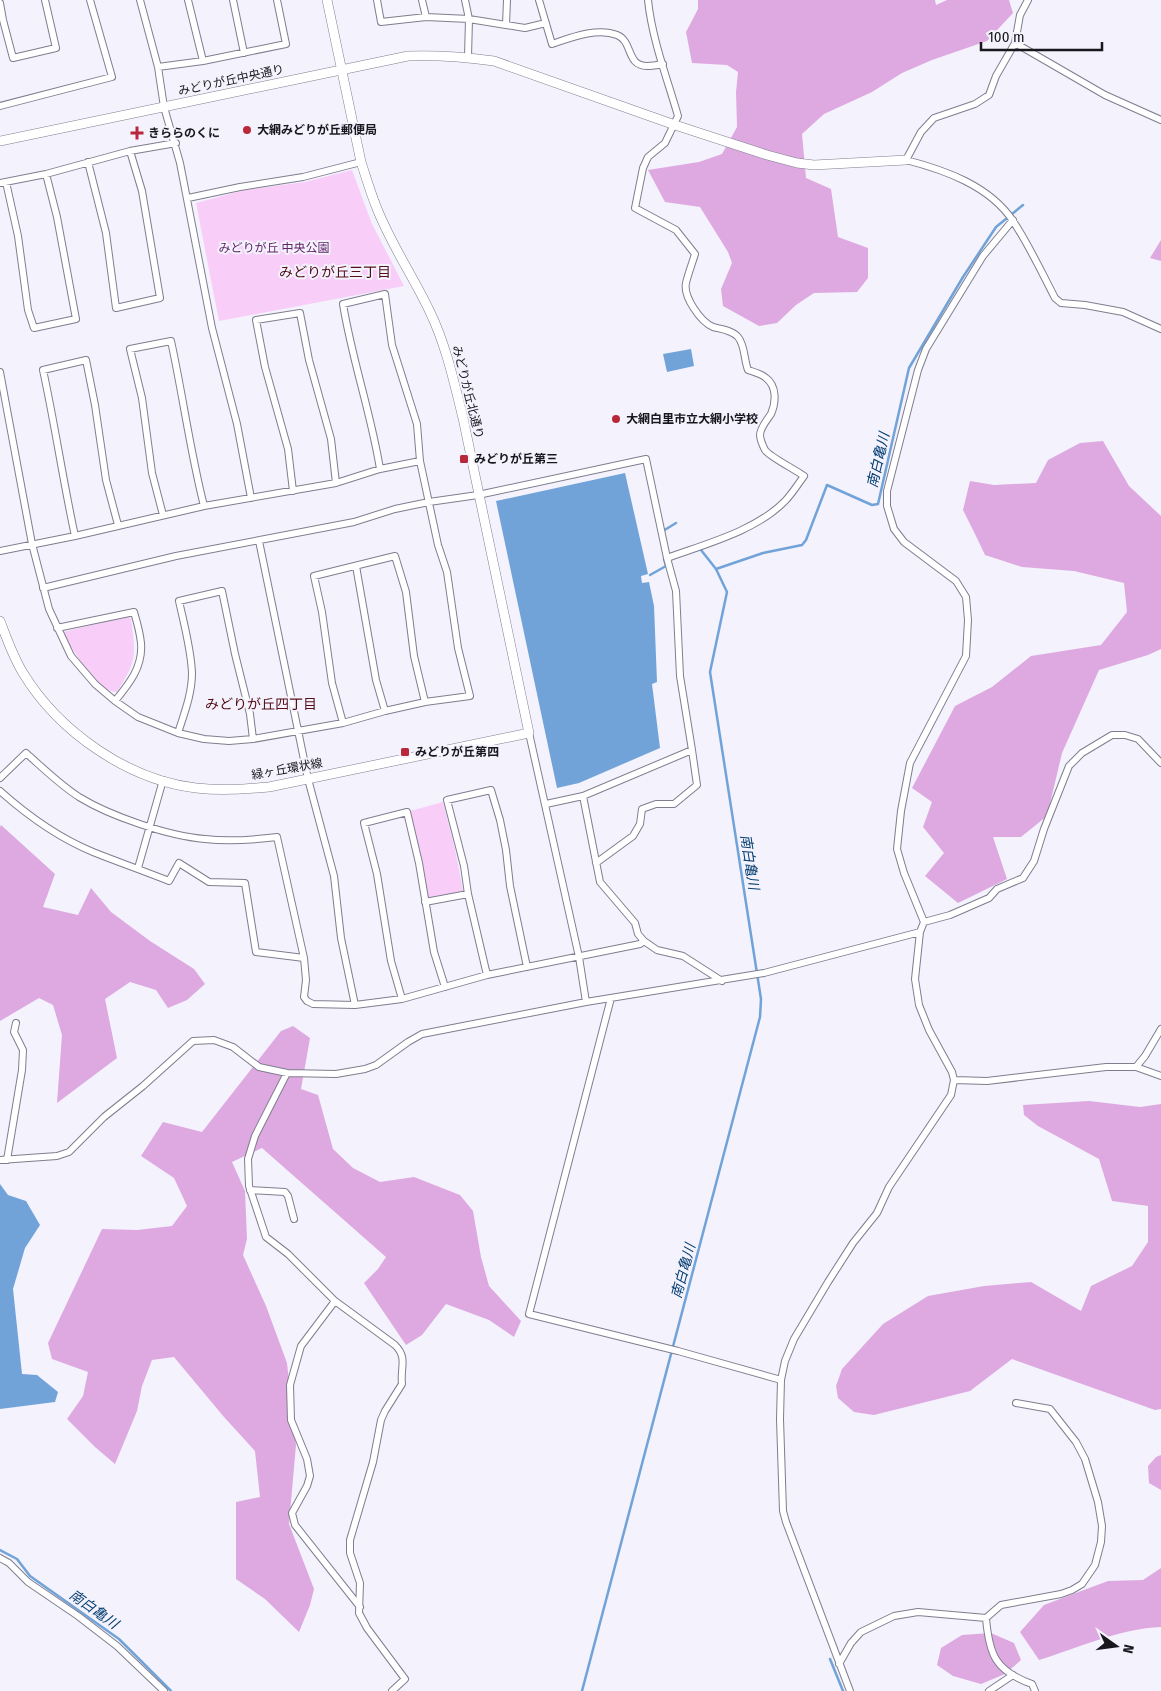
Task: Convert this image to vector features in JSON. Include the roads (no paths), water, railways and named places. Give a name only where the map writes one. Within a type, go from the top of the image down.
[{"type":"street","points":[[0,3],[13,58],[56,48],[45,0]]},
{"type":"street","points":[[0,106],[112,77],[90,0]]},
{"type":"street","points":[[140,0],[158,67],[164,106],[176,143],[212,328],[236,424],[251,498]]},
{"type":"street","points":[[188,0],[203,61]]},
{"type":"street","points":[[233,0],[244,53]]},
{"type":"street","points":[[158,67],[203,61],[286,44],[277,0]]},
{"type":"street","name":"みどりが丘北通り","points":[[327,0],[361,162],[376,206],[430,313],[444,346],[463,418],[529,733]]},
{"type":"street","points":[[377,0],[382,22],[426,17],[469,19],[524,28],[546,23]]},
{"type":"street","points":[[422,0],[426,17]]},
{"type":"street","points":[[465,0],[469,19],[468,57]]},
{"type":"street","points":[[506,25],[507,0]]},
{"type":"street","points":[[539,0],[552,44],[580,34],[606,32],[618,35],[627,44],[631,57],[637,63],[646,66],[663,64]]},
{"type":"street","points":[[648,0],[649,12],[678,116],[665,143],[648,157],[642,168],[635,208],[676,230],[696,254],[685,285],[695,312],[711,326],[727,330],[738,336],[742,344],[748,370],[766,377],[771,383],[775,401],[772,411],[761,431],[762,443],[766,452],[804,476],[785,501],[766,516],[740,530],[666,558]]},
{"type":"street","points":[[1028,0],[1020,15],[1015,43],[996,76],[989,95],[975,104],[934,118],[920,132],[906,160],[929,166],[976,187],[996,202],[1013,220],[1060,304],[1085,305],[1123,312],[1161,328]]},
{"type":"street","points":[[1015,43],[1105,95],[1161,120]]},
{"type":"street","name":"みどりが丘中央通り","points":[[0,141],[408,56],[433,55],[494,61],[675,125],[797,163],[814,165],[906,160]]},
{"type":"street","points":[[46,174],[57,217],[76,319],[34,328],[28,310],[18,236],[3,182],[46,174],[130,151],[176,143]]},
{"type":"street","points":[[88,162],[106,233],[116,308],[160,298],[142,191],[130,151]]},
{"type":"street","points":[[188,198],[240,187],[304,177],[361,162]]},
{"type":"street","points":[[850,1691],[783,1511],[780,1419],[781,1380],[784,1361],[794,1339],[838,1266],[853,1243],[877,1213],[889,1187],[951,1095],[954,1080],[952,1072],[929,1030],[919,1005],[915,979],[920,932],[924,922],[904,873],[897,849],[901,811],[910,763],[966,656],[968,620],[966,597],[956,581],[904,542],[894,529],[887,506],[887,491],[918,370],[926,349],[983,256],[1013,220]]},
{"type":"street","points":[[0,375],[32,544],[43,588],[49,608],[71,656],[95,684],[115,702],[138,717],[178,733],[204,739],[229,741],[253,739],[343,723],[425,702],[470,696],[458,648],[447,572],[438,545],[420,461],[417,424],[392,345],[385,294],[343,304],[348,338],[374,433],[380,469]]},
{"type":"street","points":[[293,491],[288,449],[265,368],[256,320],[300,313],[309,360],[331,439],[336,483]]},
{"type":"street","points":[[163,515],[152,473],[142,398],[130,349],[138,347],[171,340],[182,390],[194,466],[204,506]]},
{"type":"street","points":[[76,536],[63,480],[43,370],[86,360],[106,480],[118,526]]},
{"type":"street","points":[[43,588],[176,556],[354,522],[395,509],[478,495],[646,459],[666,558],[676,590],[680,676],[697,785],[674,804],[656,804],[642,809],[640,824],[633,836],[596,863]]},
{"type":"street","points":[[0,551],[76,536],[204,506],[336,483],[380,469],[420,461]]},
{"type":"street","points":[[259,541],[308,779],[334,876],[341,938],[355,1005]]},
{"type":"street","points":[[343,723],[332,683],[322,612],[314,576],[395,556],[406,592],[414,656],[425,702]]},
{"type":"street","points":[[356,566],[376,680],[385,711]]},
{"type":"street","points":[[178,733],[189,697],[192,674],[189,647],[179,601],[222,590],[250,714],[253,739]]},
{"type":"street","points":[[58,628],[134,612],[141,644],[139,663],[132,679],[115,702]]},
{"type":"street","name":"緑ヶ丘環状線","points":[[0,621],[23,674],[64,724],[90,745],[117,762],[164,780],[195,788],[241,790],[269,787],[529,733]]},
{"type":"street","points":[[529,733],[579,957],[586,1002]]},
{"type":"street","points":[[924,922],[950,915],[989,898],[997,889],[1023,878],[1034,861],[1044,829],[1069,766],[1082,753],[1112,736],[1125,735],[1138,739],[1161,763]]},
{"type":"street","points":[[546,804],[583,796],[692,750]]},
{"type":"street","points":[[0,778],[26,753],[57,781],[79,797],[106,811],[150,827],[204,839],[240,841],[277,837],[304,958],[306,980],[304,997],[307,1002],[313,1004],[355,1005],[402,999],[487,975],[640,944],[644,941]]},
{"type":"street","points":[[138,868],[164,780]]},
{"type":"street","points":[[487,975],[468,894],[464,866],[447,800],[490,790],[500,820],[510,886],[527,967]]},
{"type":"street","points":[[0,791],[39,822],[92,852],[169,881],[179,863],[208,882],[245,883],[256,952],[304,958]]},
{"type":"street","points":[[583,796],[600,882],[634,923],[638,934],[657,950],[683,956],[722,981]]},
{"type":"street","points":[[402,999],[391,961],[377,874],[364,823],[407,812],[419,863],[434,952],[445,987]]},
{"type":"street","points":[[425,902],[468,894]]},
{"type":"street","points":[[16,1023],[14,1032],[23,1050],[22,1063],[4,1160],[57,1156],[69,1152],[104,1118],[193,1041],[214,1040],[232,1047],[259,1068],[287,1073],[336,1074],[376,1066],[422,1034],[586,1002],[764,973],[920,932]]},
{"type":"street","points":[[611,998],[529,1314],[678,1351],[781,1380]]},
{"type":"street","points":[[1136,1068],[1161,1029]]},
{"type":"street","points":[[954,1080],[988,1081],[1106,1067],[1136,1068],[1161,1076]]},
{"type":"street","points":[[287,1073],[256,1136],[248,1159],[250,1190],[266,1237],[288,1254],[335,1300],[395,1344],[402,1351],[404,1358],[401,1374],[402,1384],[381,1420],[373,1462],[350,1540],[350,1553],[360,1583],[359,1613],[366,1628],[405,1679],[392,1691]]},
{"type":"street","points":[[250,1190],[285,1192],[288,1196],[294,1218]]},
{"type":"street","points":[[335,1300],[301,1346],[290,1385],[291,1420],[307,1459],[310,1476],[307,1486],[292,1513],[295,1525],[360,1607]]},
{"type":"street","points":[[839,1664],[851,1643],[861,1632],[894,1616],[918,1612],[986,1618],[1001,1605],[1061,1594],[1082,1584],[1096,1566],[1102,1526],[1098,1502],[1085,1459],[1076,1442],[1050,1409],[1016,1403]]},
{"type":"street","points":[[0,1558],[9,1563],[28,1582],[78,1616],[117,1646],[164,1691]]},
{"type":"street","points":[[986,1618],[991,1651],[997,1662],[1018,1679],[1032,1684],[1035,1691]]},
{"type":"street","points":[[988,1691],[1013,1675]]},
{"type":"water","points":[[691,349],[694,366],[667,372],[663,354]]},
{"type":"water","points":[[625,473],[648,574],[641,576],[642,583],[649,582],[654,606],[657,682],[652,684],[660,748],[579,783],[557,788],[496,501]]},
{"type":"water","points":[[0,1184],[8,1195],[26,1201],[40,1225],[25,1248],[13,1289],[22,1374],[37,1375],[58,1392],[55,1402],[0,1409]]},
{"type":"waterway","name":"南白亀川","points":[[716,569],[763,553],[802,545],[806,540],[827,485],[872,505],[878,504],[909,368],[963,277],[996,227],[1023,205]]},
{"type":"waterway","points":[[663,531],[676,523]]},
{"type":"waterway","name":"南白亀川","points":[[582,1691],[760,1017],[761,999],[710,672],[727,592],[716,569],[701,550]]},
{"type":"waterway","points":[[650,575],[666,566],[664,559]]},
{"type":"waterway","name":"南白亀川","points":[[0,1550],[17,1559],[30,1576],[119,1639],[171,1691]]},
{"type":"waterway","points":[[830,1659],[843,1691]]},
{"type":"place","name":"大網みどりが丘郵便局","points":[[247,130]]},
{"type":"place","name":"きららのくに","points":[[137,133]]},
{"type":"place","name":"大網白里市立大網小学校","points":[[616,419]]},
{"type":"place","name":"みどりが丘第三","points":[[464,459]]},
{"type":"place","name":"みどりが丘第四","points":[[405,752]]},
{"type":"district","name":"みどりが丘三丁目","points":[[335,272]]},
{"type":"district","name":"みどりが丘四丁目","points":[[261,704]]},
{"type":"park label","name":"みどりが丘 中央公園","points":[[274,248]]}]
